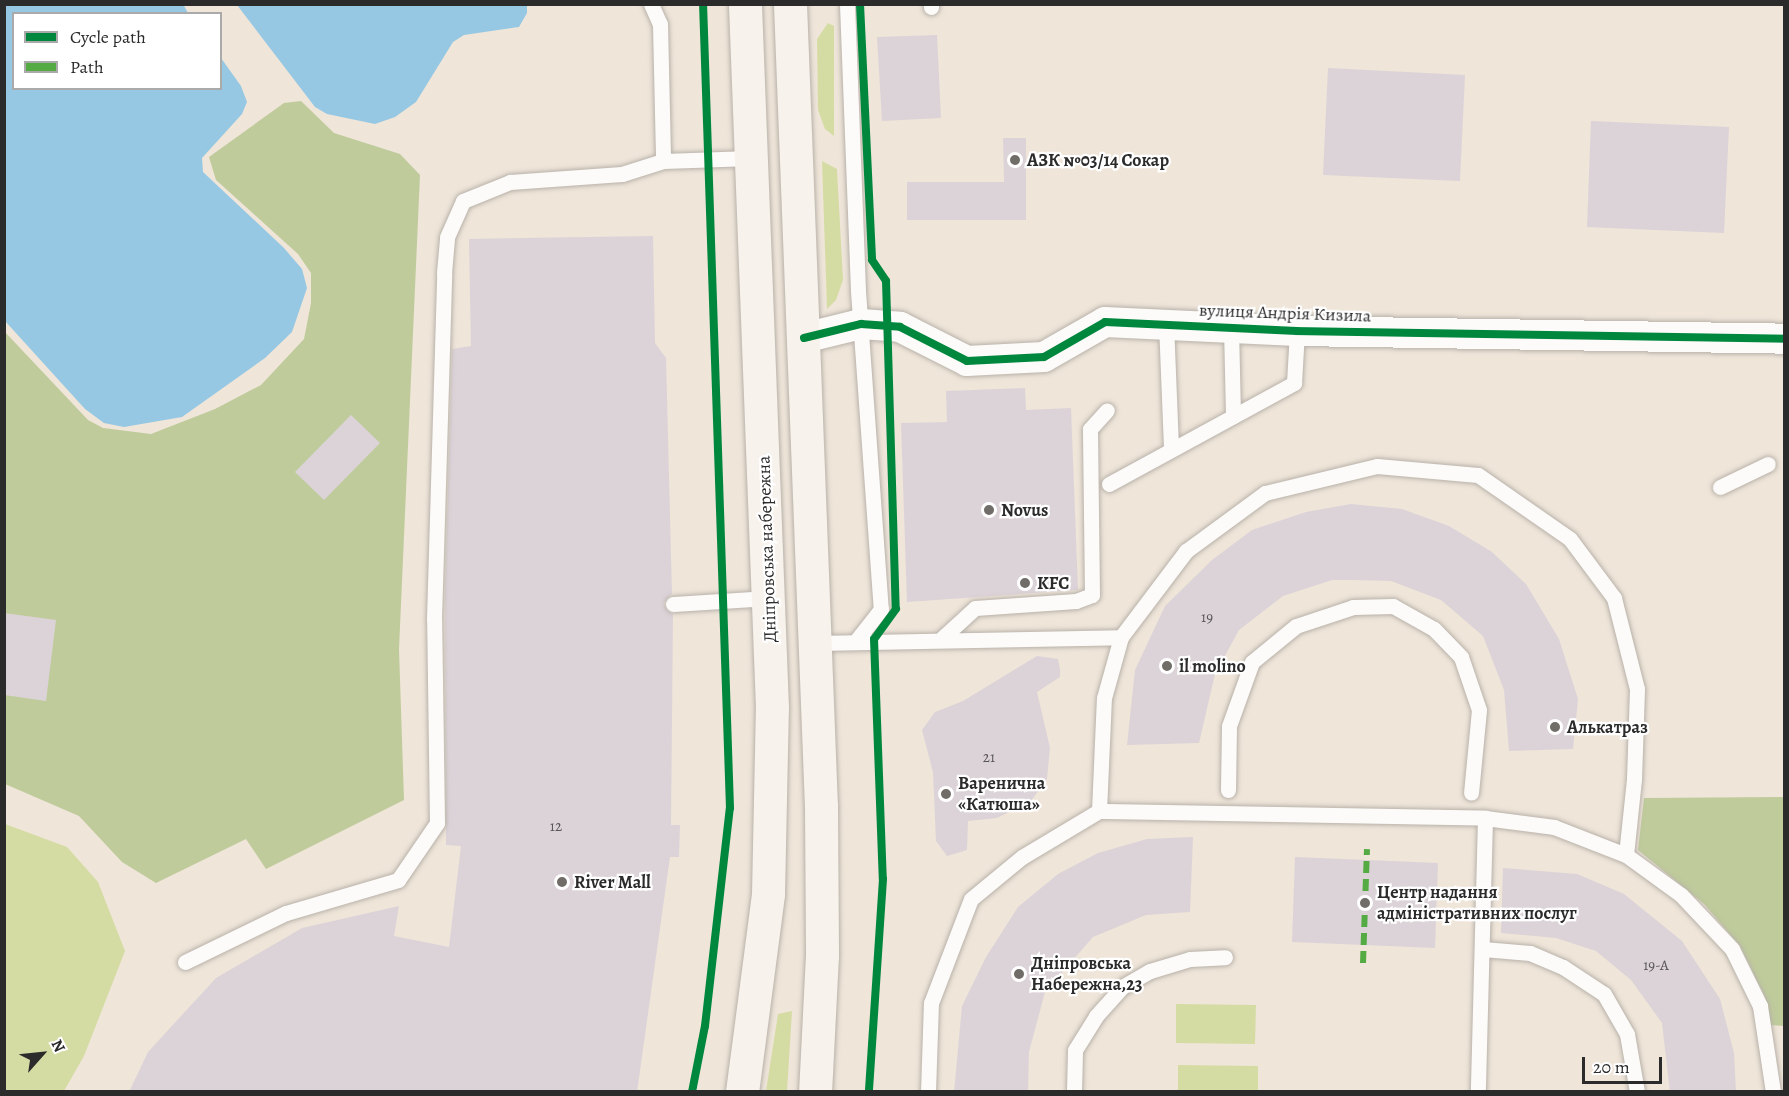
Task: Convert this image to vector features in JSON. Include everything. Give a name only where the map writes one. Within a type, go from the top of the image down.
[{"type":"main road","name":"Дніпровська набережна","points":[[742,1092],[768,894],[772,708],[745,4]]},
{"type":"main road","points":[[790,4],[816,643],[822,908],[814,1092]]},
{"type":"street","name":"вулиця Андрія Кизила","points":[[804,338],[861,324],[900,327],[967,361],[1044,357],[1105,322],[1166,323],[1297,331],[1785,339]]},
{"type":"lane","points":[[651,4],[660,24],[663,161]]},
{"type":"lane","points":[[847,4],[861,324],[880,609],[857,640]]},
{"type":"lane","points":[[185,962],[286,913],[398,879],[437,823],[436,496],[444,273],[453,216],[463,201],[510,182],[622,174],[663,161],[751,158]]},
{"type":"lane","points":[[1166,323],[1171,449]]},
{"type":"lane","points":[[1231,327],[1233,416]]},
{"type":"lane","points":[[1109,484],[1294,383],[1297,331]]},
{"type":"lane","points":[[940,640],[975,608],[1076,601],[1092,595],[1090,429],[1107,410]]},
{"type":"lane","points":[[1720,487],[1768,464]]},
{"type":"lane","points":[[1099,811],[1104,698],[1121,637],[1186,551],[1265,493],[1377,466],[1478,475],[1570,538],[1614,598],[1637,688],[1634,779],[1626,855]]},
{"type":"lane","points":[[673,604],[769,597]]},
{"type":"lane","points":[[1228,790],[1229,726],[1252,662],[1296,626],[1353,607],[1393,606],[1434,629],[1461,657],[1479,710],[1471,793]]},
{"type":"lane","points":[[816,643],[857,640],[1121,637]]},
{"type":"lane","points":[[928,1092],[931,1003],[971,899],[1022,857],[1099,811],[1485,818],[1554,827],[1626,855],[1681,895],[1732,949],[1760,1006],[1773,1092]]},
{"type":"lane","points":[[1478,1092],[1485,818]]},
{"type":"lane","points":[[1483,949],[1530,953],[1563,967],[1604,994],[1627,1034],[1637,1092]]},
{"type":"lane","points":[[1074,1092],[1075,1050],[1096,1016],[1122,987],[1150,971],[1190,959],[1225,957]]},
{"type":"green space","points":[[828,23],[834,26],[834,136],[825,129],[818,110],[817,39]]},
{"type":"green space","points":[[301,101],[334,133],[400,154],[420,175],[399,649],[404,800],[266,869],[246,839],[156,883],[122,862],[79,816],[5,784],[4,331],[88,420],[103,428],[151,434],[215,409],[261,385],[304,339],[311,303],[311,273],[298,254],[216,180],[209,157],[284,103]]},
{"type":"green space","points":[[822,161],[837,169],[843,280],[836,300],[827,309]]},
{"type":"green space","points":[[1784,797],[1784,1026],[1771,1025],[1765,997],[1740,946],[1704,904],[1638,850],[1644,798]]},
{"type":"green space","points":[[5,824],[67,847],[98,882],[125,951],[84,1056],[64,1091],[5,1091]]},
{"type":"green space","points":[[1176,1004],[1256,1005],[1255,1044],[1176,1043]]},
{"type":"green space","points":[[792,1011],[787,1091],[766,1091],[778,1014]]},
{"type":"green space","points":[[1178,1065],[1258,1066],[1258,1091],[1178,1091]]},
{"type":"water","points":[[5,4],[183,4],[187,12],[12,12],[12,90],[222,90],[222,59],[241,86],[247,102],[242,114],[202,158],[203,172],[284,248],[302,269],[307,288],[292,332],[265,358],[182,417],[124,427],[104,423],[85,409],[5,321]]},
{"type":"water","points":[[237,5],[527,5],[527,13],[519,27],[464,35],[453,42],[416,102],[395,117],[375,124],[327,114],[315,107]]},
{"type":"building","points":[[937,35],[941,118],[882,121],[877,37]]},
{"type":"building","points":[[1328,68],[1465,75],[1460,181],[1323,175]]},
{"type":"building","points":[[1591,121],[1729,127],[1724,233],[1587,227]]},
{"type":"building","name":"АЗК №03/14 Сокар","points":[[1003,138],[1026,138],[1026,220],[907,220],[907,182],[1004,182]]},
{"type":"building","points":[[653,236],[655,343],[666,358],[672,594],[663,604],[673,614],[671,825],[680,825],[679,857],[670,857],[637,1092],[129,1092],[148,1052],[216,978],[302,928],[399,906],[394,936],[449,947],[461,846],[446,845],[445,592],[452,349],[471,346],[469,239]]},
{"type":"building","name":"Novus","points":[[1025,388],[1026,410],[1071,408],[1078,590],[907,602],[901,423],[947,422],[946,391]]},
{"type":"building","points":[[351,415],[380,443],[324,500],[295,472]]},
{"type":"building","points":[[1351,504],[1402,509],[1449,526],[1492,552],[1526,584],[1559,639],[1578,699],[1573,749],[1509,751],[1504,690],[1483,636],[1441,600],[1391,581],[1353,580],[1332,580],[1283,596],[1239,630],[1215,674],[1199,743],[1127,745],[1135,670],[1165,606],[1212,560],[1252,530],[1306,512]]},
{"type":"building","points":[[4,613],[56,620],[46,701],[4,695]]},
{"type":"building","points":[[1037,656],[1058,659],[1060,669],[1060,677],[1037,692],[1050,748],[1047,779],[1031,801],[997,818],[968,821],[967,850],[947,856],[936,841],[933,772],[922,730],[935,712],[963,701]]},
{"type":"building","name":"Дніпровська Набережна,23","points":[[1193,837],[1190,912],[1146,915],[1093,937],[1045,992],[1029,1052],[1028,1092],[954,1092],[962,1006],[986,957],[1018,907],[1058,874],[1098,853],[1147,839]]},
{"type":"building","name":"Центр надання адміністративних послуг","points":[[1295,857],[1438,863],[1435,948],[1292,942]]},
{"type":"building","points":[[1503,868],[1577,874],[1624,894],[1682,941],[1720,999],[1734,1053],[1736,1092],[1670,1092],[1662,1023],[1631,980],[1596,951],[1556,938],[1501,933]]},
{"type":"marked path","points":[[1363,963],[1367,849]]},
{"type":"cycle path","points":[[692,1092],[705,1026],[730,808],[703,4]]},
{"type":"cycle path","points":[[860,4],[872,260],[886,281],[896,609],[874,639],[883,879],[869,1092]]},
{"type":"cycle path","points":[[804,338],[861,324],[900,327],[967,361],[1044,357],[1105,322],[1297,331],[1784,339]]},
{"type":"place","name":"АЗК №03/14 Сокар","points":[[1015,160]]},
{"type":"place","name":"Novus","points":[[989,510]]},
{"type":"place","name":"KFC","points":[[1025,583]]},
{"type":"place","name":"il molino","points":[[1167,666]]},
{"type":"place","name":"Алькатраз","points":[[1555,727]]},
{"type":"place","name":"Варенична «Катюша»","points":[[946,794]]},
{"type":"place","name":"River Mall","points":[[562,882]]},
{"type":"place","name":"Центр надання адміністративних послуг","points":[[1365,903]]},
{"type":"place","name":"Дніпровська Набережна,23","points":[[1019,974]]}]
